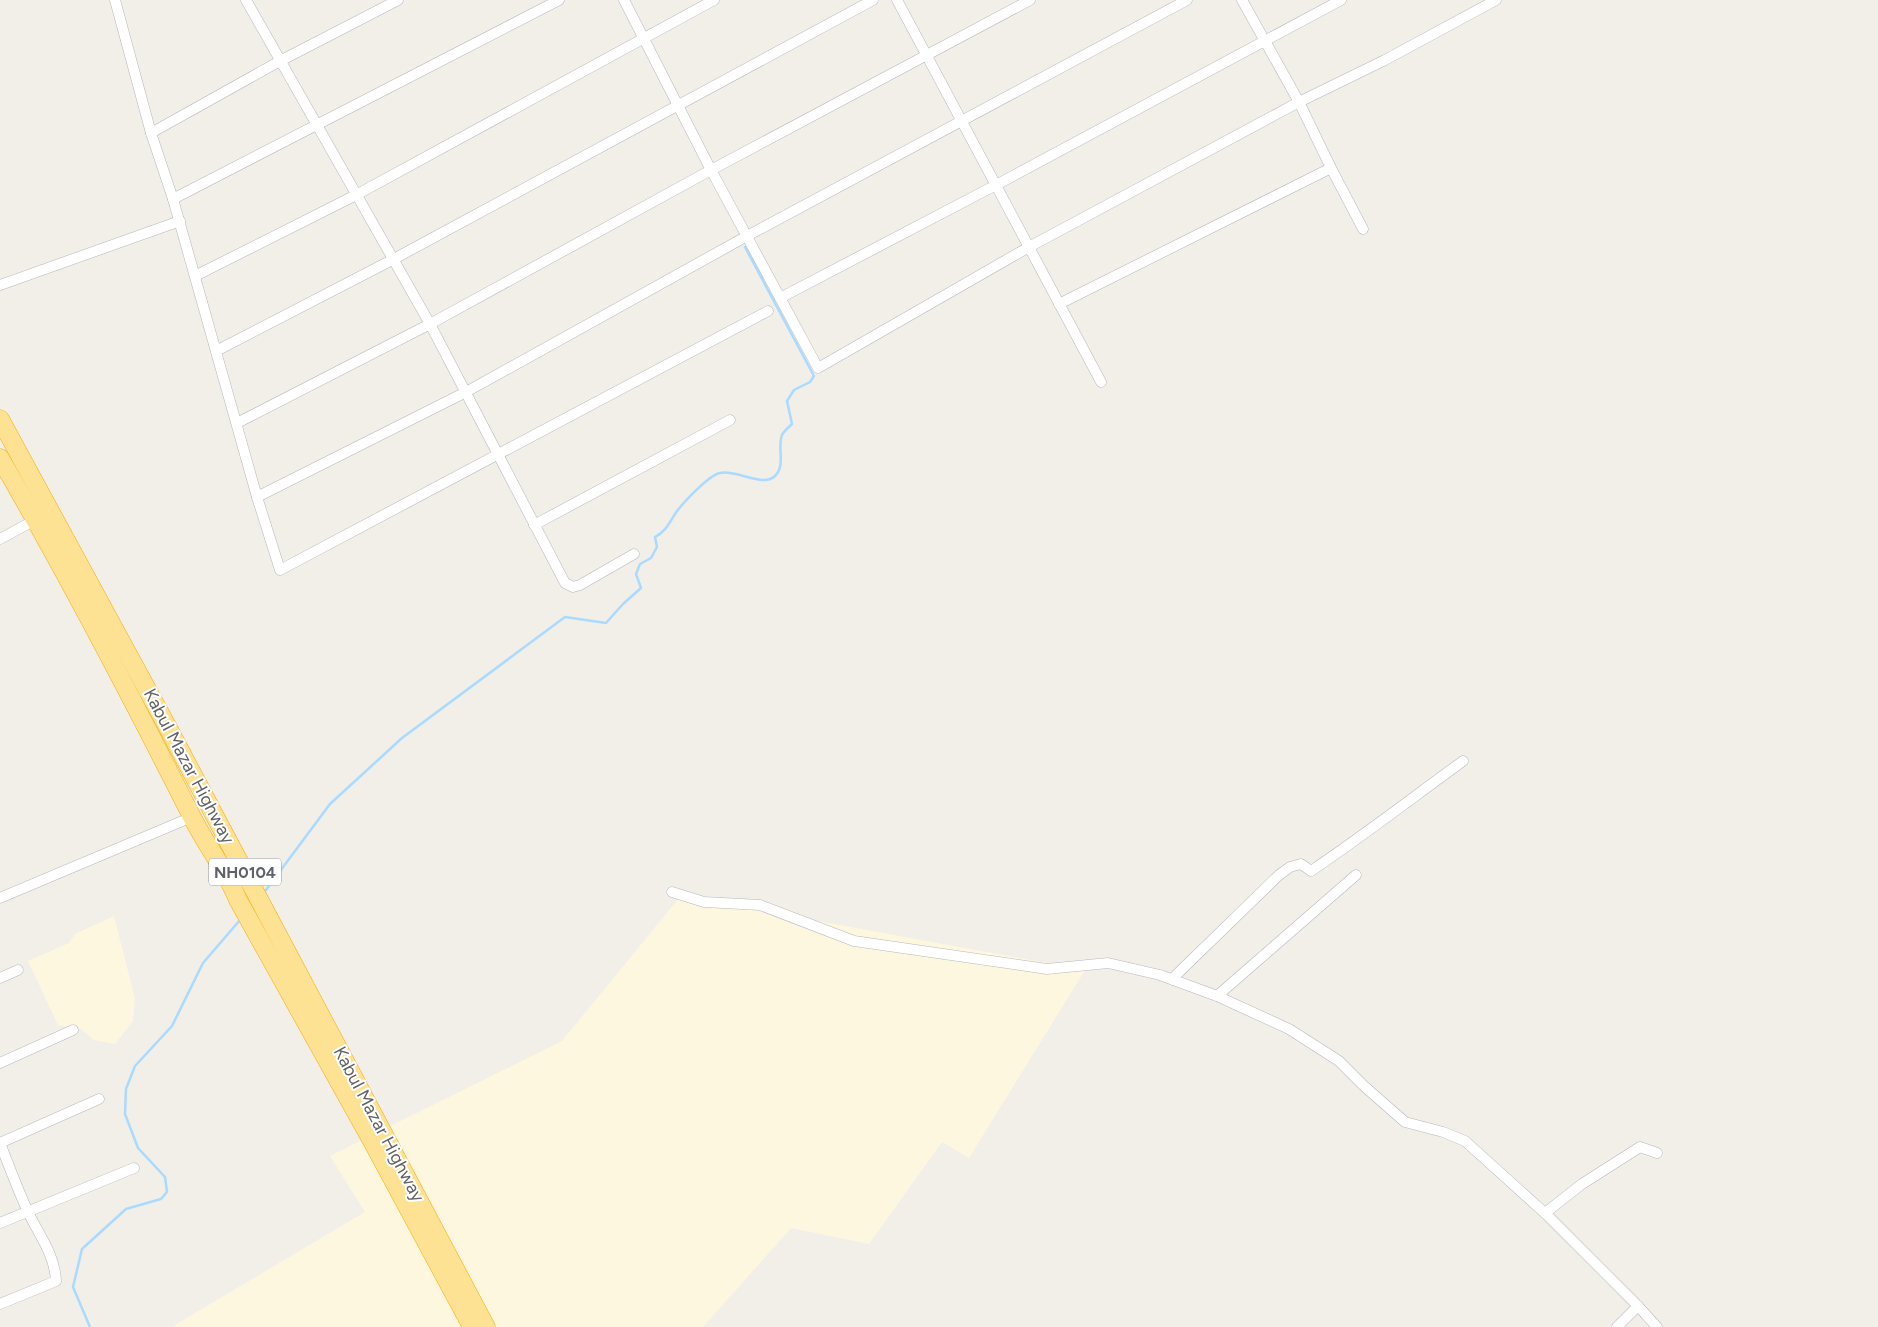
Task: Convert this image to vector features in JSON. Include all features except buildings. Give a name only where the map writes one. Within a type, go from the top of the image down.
[{"type":"highway","name":"Kabul Mazar Highway","points":[[0,419],[166,724],[486,1327]]},
{"type":"highway","name":"Kabul Mazar Highway","points":[[0,458],[136,706],[192,817],[231,883],[238,900],[373,1143],[472,1327]]},
{"type":"street","points":[[115,0],[151,133],[174,199],[257,496],[280,570],[768,311]]},
{"type":"street","points":[[246,0],[430,324],[564,583],[573,586],[580,585],[634,554]]},
{"type":"street","points":[[151,133],[398,0]]},
{"type":"street","points":[[174,199],[559,0]]},
{"type":"street","points":[[624,0],[642,40],[818,368],[1028,247],[1299,102],[1385,60],[1496,0]]},
{"type":"street","points":[[195,276],[356,195],[714,0]]},
{"type":"street","points":[[216,351],[392,260],[873,0]]},
{"type":"street","points":[[897,0],[1101,382]]},
{"type":"street","points":[[237,423],[430,324],[711,170],[1030,0]]},
{"type":"street","points":[[257,496],[466,392],[747,236],[1187,0]]},
{"type":"street","points":[[1242,0],[1299,102],[1363,229]]},
{"type":"street","points":[[780,298],[996,185],[1341,0]]},
{"type":"street","points":[[1059,304],[1331,168]]},
{"type":"street","points":[[0,285],[180,221]]},
{"type":"street","points":[[534,525],[730,420]]},
{"type":"street","points":[[0,539],[35,520]]},
{"type":"street","points":[[1173,980],[1174,976],[1279,875],[1301,864],[1311,871],[1362,837],[1392,812],[1463,761]]},
{"type":"street","points":[[0,898],[192,817]]},
{"type":"street","points":[[1217,996],[1356,875]]},
{"type":"street","points":[[672,892],[704,902],[760,905],[854,941],[1047,969],[1108,963],[1160,975],[1217,996],[1289,1029],[1339,1060],[1364,1086],[1406,1122],[1443,1132],[1465,1141],[1545,1213],[1638,1306],[1656,1327]]},
{"type":"street","points":[[0,978],[18,970]]},
{"type":"street","points":[[0,1063],[73,1030]]},
{"type":"street","points":[[0,1304],[56,1280],[51,1256],[28,1211],[0,1143],[99,1099]]},
{"type":"street","points":[[1545,1213],[1582,1184],[1640,1147],[1657,1153]]},
{"type":"street","points":[[0,1223],[134,1168]]},
{"type":"street","points":[[1617,1327],[1638,1306]]},
{"type":"shaded area","points":[[684,892],[704,900],[1085,970],[969,1158],[942,1142],[869,1244],[791,1228],[703,1327],[176,1327],[175,1325],[365,1212],[330,1156],[562,1041]]},
{"type":"shaded area","points":[[114,916],[135,999],[133,1021],[115,1044],[94,1040],[81,1029],[58,1025],[28,961],[69,943],[75,934]]},
{"type":"waterway","points":[[266,890],[330,804],[402,738],[565,617],[606,623],[641,588],[636,574],[640,564],[651,558],[657,547],[655,537],[665,529],[680,507],[703,484],[715,475],[726,472],[764,480],[770,479],[778,472],[781,462],[780,445],[782,435],[792,424],[787,401],[794,390],[810,382],[814,376],[745,247]]},
{"type":"waterway","points":[[90,1327],[73,1287],[82,1249],[126,1209],[161,1199],[167,1192],[165,1177],[138,1148],[125,1114],[126,1089],[135,1066],[172,1026],[203,963],[240,920]]}]
